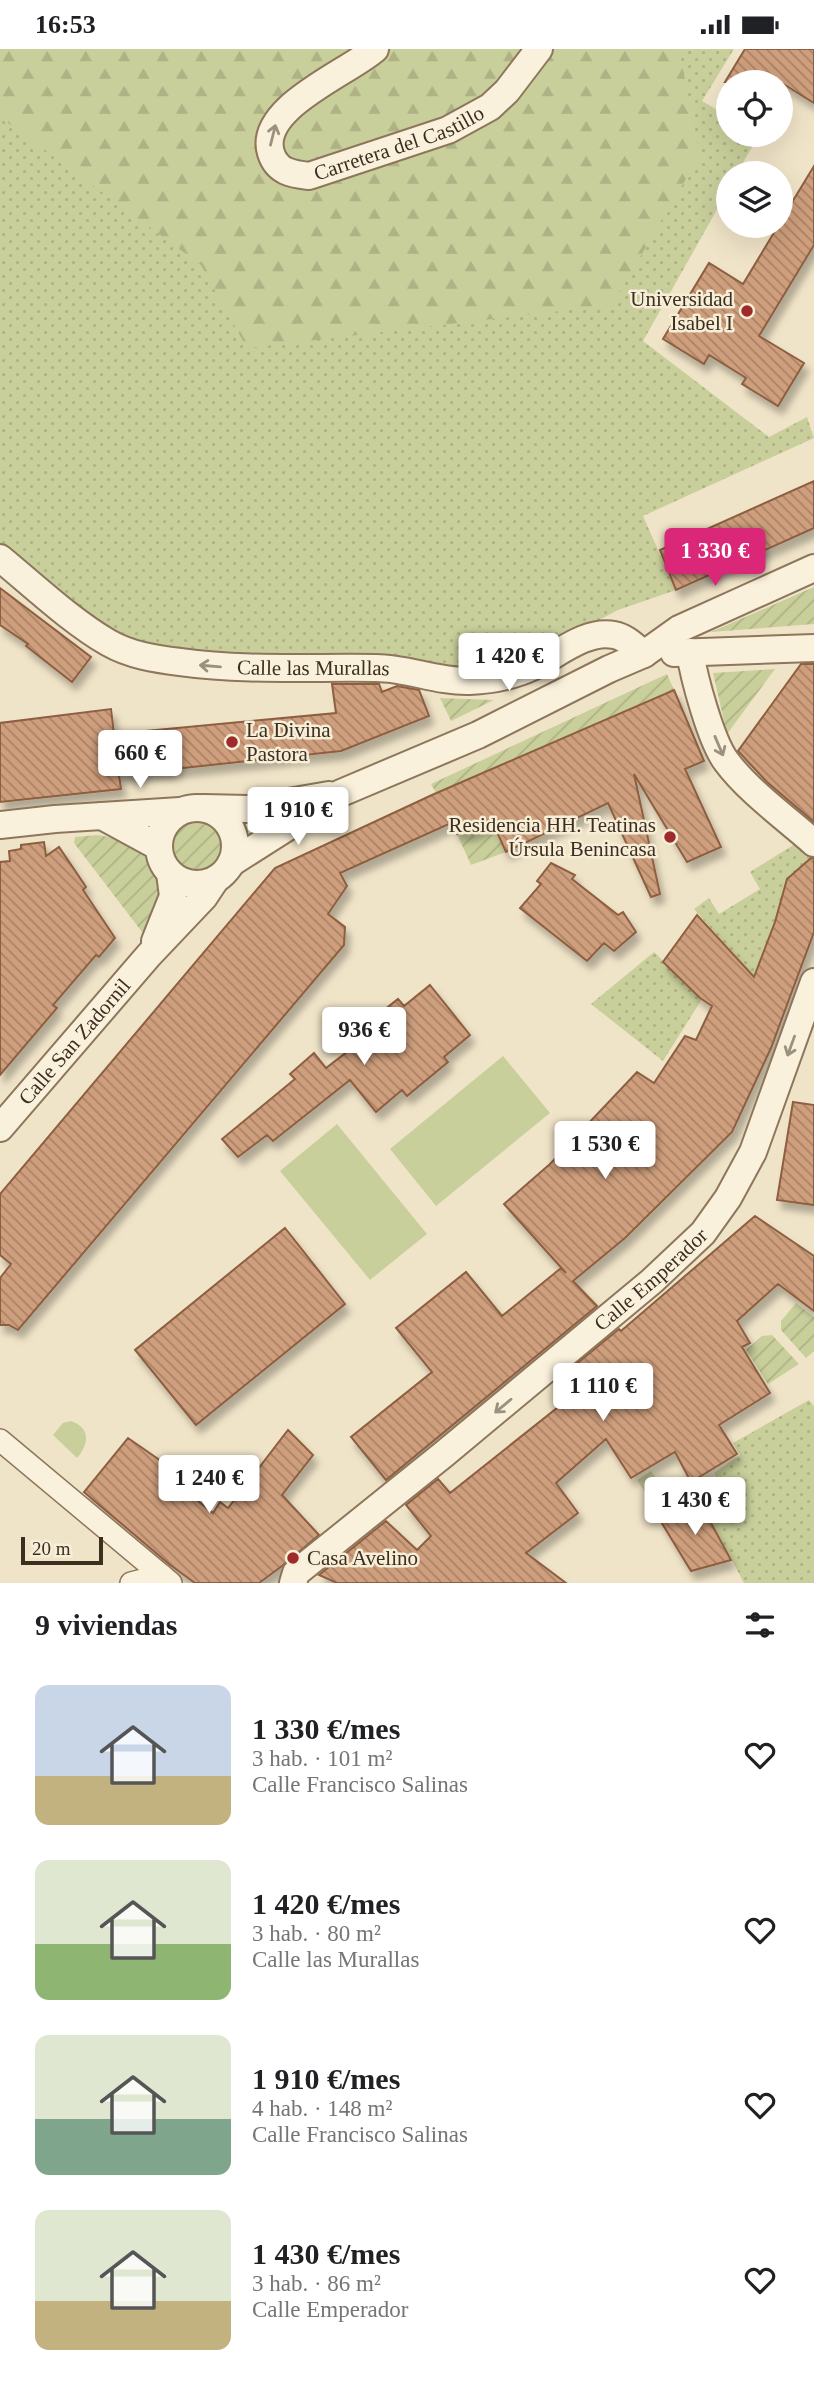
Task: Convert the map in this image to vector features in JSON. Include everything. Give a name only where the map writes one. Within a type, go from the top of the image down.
[{"type":"street","name":"Carretera del Castillo","points":[[376,49],[290,106],[279,118],[270,134],[270,151],[276,163],[289,174],[309,176],[448,130],[490,107],[499,99],[539,49]]},
{"type":"street","name":"Calle las Murallas","points":[[0,558],[108,642],[130,653],[154,659],[205,666],[259,669],[390,668],[441,680],[470,681],[504,676],[530,668],[598,634],[625,638],[645,655]]},
{"type":"street","points":[[224,871],[235,843],[233,832],[221,816],[191,809],[164,826],[159,848],[162,861],[170,873],[181,881],[193,884],[224,871],[341,793],[478,735],[609,669],[645,655],[679,629],[814,568]]},
{"type":"street","points":[[645,655],[814,648]]},
{"type":"street","points":[[690,652],[696,682],[726,760],[774,809],[814,843]]},
{"type":"street","points":[[0,825],[191,809],[248,809],[341,793]]},
{"type":"street","points":[[102,816],[159,848]]},
{"type":"street","name":"Calle San Zadornil","points":[[0,1129],[224,871]]},
{"type":"street","name":"Calle San Zadornil","points":[[149,955],[173,895],[170,873]]},
{"type":"street","name":"Calle Emperador","points":[[293,1583],[296,1573],[455,1446],[652,1281],[703,1233],[728,1198],[753,1152],[814,982]]},
{"type":"street","points":[[0,1440],[167,1579]]},
{"type":"street","points":[[131,1583],[167,1579]]},
{"type":"green space","points":[[0,49],[734,49],[721,70],[716,70],[716,78],[702,101],[716,109],[716,147],[752,147],[744,161],[716,161],[716,211],[643,341],[769,437],[807,417],[814,438],[643,516],[676,590],[618,610],[508,668],[462,673],[209,661],[114,635],[0,548]]},
{"type":"green space","points":[[0,49],[679,49],[700,155],[612,305],[247,348],[201,265],[0,117]]},
{"type":"green space","points":[[814,587],[814,624],[711,632]]},
{"type":"green space","points":[[775,669],[727,734],[713,673]]},
{"type":"green space","points":[[667,674],[674,690],[436,793],[431,784]]},
{"type":"green space","points":[[440,698],[494,700],[451,721]]},
{"type":"green space","points":[[603,761],[609,775],[582,788],[589,803],[578,808],[582,816],[563,825],[553,802],[537,809],[538,814],[497,831],[506,852],[471,865],[457,834],[465,831],[468,834],[484,827],[483,822],[532,798],[533,793],[575,774],[576,777],[588,773],[588,767]]},
{"type":"green space","points":[[192,816],[202,816],[217,824],[223,833],[223,855],[217,864],[202,872],[192,872],[174,860],[169,849],[169,839],[181,821]]},
{"type":"green space","points":[[97,835],[118,840],[138,850],[152,868],[158,903],[150,924],[142,932],[74,843],[75,837]]},
{"type":"green space","points":[[795,844],[812,858],[775,922],[754,977],[694,909],[709,898],[719,914],[760,889],[750,872]]},
{"type":"green space","points":[[654,952],[702,999],[663,1061],[591,1004]]},
{"type":"green space","points":[[503,1056],[550,1113],[436,1206],[390,1149]]},
{"type":"green space","points":[[337,1124],[427,1234],[370,1280],[280,1171]]},
{"type":"green space","points":[[796,1303],[814,1317],[814,1351],[806,1358],[781,1330],[781,1321]]},
{"type":"green space","points":[[772,1335],[799,1364],[768,1384],[746,1350],[762,1336]]},
{"type":"green space","points":[[809,1400],[814,1406],[814,1583],[744,1583],[712,1523],[733,1510],[714,1473],[740,1455],[733,1443]]},
{"type":"green space","points":[[71,1421],[82,1428],[86,1437],[84,1447],[77,1458],[53,1435],[63,1423]]},
{"type":"green space","points":[[651,1471],[668,1497],[654,1506],[637,1480]]},
{"type":"building","points":[[745,49],[814,49],[814,103],[793,90],[793,70],[732,70]]},
{"type":"building","name":"Universidad Isabel I","points":[[814,166],[814,245],[759,336],[804,363],[778,406],[742,384],[746,378],[709,355],[704,364],[663,339],[709,263],[743,284],[771,238],[793,238],[793,201]]},
{"type":"building","points":[[814,481],[814,528],[676,590],[660,550]]},
{"type":"building","points":[[0,588],[91,657],[72,682],[26,646],[28,644],[0,625]]},
{"type":"building","points":[[801,664],[814,664],[814,822],[767,782],[738,751]]},
{"type":"building","points":[[332,684],[379,684],[382,692],[397,686],[419,690],[429,716],[341,751],[119,775],[121,789],[0,802],[0,723],[111,709],[114,734],[336,713]]},
{"type":"building","points":[[674,690],[704,761],[685,769],[721,847],[687,862],[634,774],[660,894],[651,897],[608,803],[506,852],[493,823],[467,834],[465,831],[457,834],[451,823],[340,873],[347,886],[328,914],[345,927],[344,945],[18,1330],[9,1325],[0,1325],[0,1278],[11,1264],[0,1255],[0,1194],[275,868],[432,795]]},
{"type":"building","points":[[44,842],[46,856],[59,847],[115,938],[99,957],[96,955],[53,1005],[57,1008],[0,1075],[0,862],[10,861],[9,851],[21,849],[21,845]]},
{"type":"building","points":[[814,858],[814,932],[771,1048],[732,1132],[625,1238],[573,1281],[597,1306],[386,1480],[351,1437],[432,1372],[396,1328],[466,1272],[502,1316],[561,1268],[566,1273],[504,1204],[550,1164],[637,1072],[654,1083],[685,1036],[696,1040],[712,1006],[663,962],[697,915],[754,977],[775,922],[787,879]]},
{"type":"building","points":[[551,863],[575,875],[572,879],[618,915],[623,912],[636,932],[614,951],[604,943],[587,961],[520,908],[541,884],[537,881]]},
{"type":"building","points":[[430,985],[470,1035],[444,1057],[448,1062],[407,1096],[402,1090],[376,1112],[350,1080],[273,1141],[267,1135],[238,1157],[222,1139],[295,1079],[290,1074],[314,1053],[326,1068],[361,1041],[355,1033],[398,999],[404,1006]]},
{"type":"building","points":[[793,1102],[814,1105],[814,1205],[777,1200]]},
{"type":"building","points":[[755,1216],[814,1256],[814,1311],[778,1284],[737,1321],[750,1343],[742,1347],[770,1393],[719,1425],[737,1454],[691,1482],[675,1452],[631,1478],[606,1439],[556,1483],[578,1513],[526,1553],[566,1583],[337,1583],[319,1575],[386,1521],[417,1550],[431,1536],[406,1505],[438,1479],[450,1493],[572,1396],[558,1379],[619,1329],[621,1331]]},
{"type":"building","points":[[285,1228],[345,1304],[196,1425],[135,1350]]},
{"type":"building","points":[[288,1430],[313,1455],[282,1495],[319,1535],[259,1583],[195,1583],[84,1492],[128,1438],[184,1477],[178,1485],[213,1513],[220,1502],[228,1508]]},
{"type":"building","points":[[698,1499],[731,1560],[691,1571],[660,1520]]},
{"type":"place","name":"Universidad Isabel I","points":[[747,311]]},
{"type":"place","name":"La Divina Pastora","points":[[232,742]]},
{"type":"place","name":"Residencia HH. Teatinas Úrsula Benincasa","points":[[670,837]]},
{"type":"place","name":"Casa Avelino","points":[[293,1558]]}]
